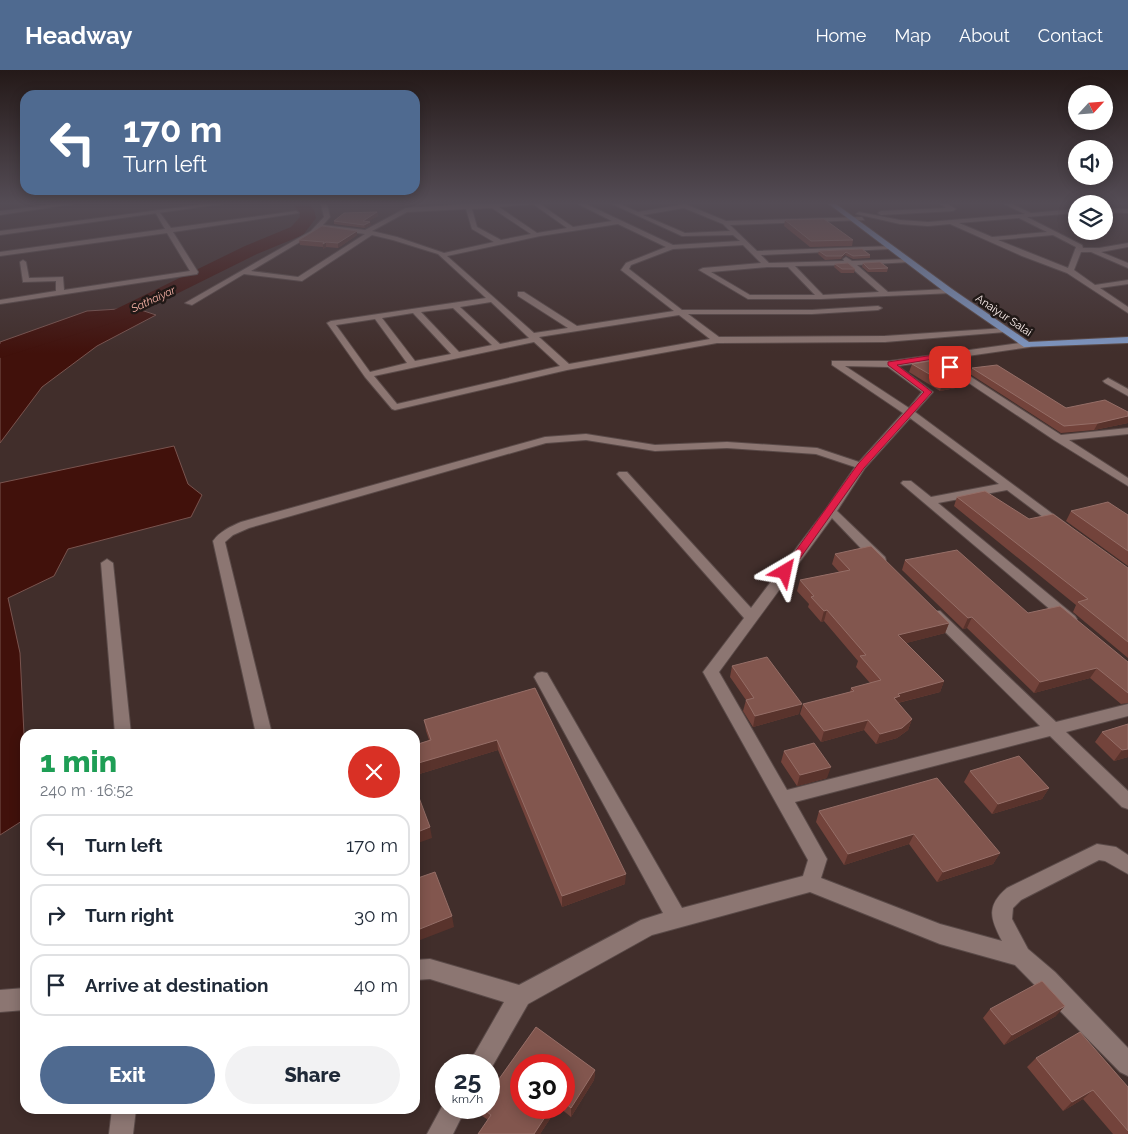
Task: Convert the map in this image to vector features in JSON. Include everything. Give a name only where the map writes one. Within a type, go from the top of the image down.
[{"type":"main road","name":"Anaiyur Salai","points":[[899,254],[1027,345],[1042,344]]},
{"type":"main road","name":"Anaiyur Salai","points":[[913,254],[965,293],[1019,329]]},
{"type":"main road","name":"Anaiyur Salai","points":[[1027,334],[1042,344]]},
{"type":"main road","points":[[1042,344],[1128,340]]},
{"type":"street","points":[[0,302],[194,272],[183,254]]},
{"type":"street","points":[[189,303],[275,254]]},
{"type":"street","points":[[244,272],[299,279],[337,254]]},
{"type":"street","points":[[439,254],[567,367]]},
{"type":"street","points":[[443,255],[450,254]]},
{"type":"street","points":[[655,254],[628,264],[625,270],[717,340]]},
{"type":"street","points":[[756,254],[767,265]]},
{"type":"street","points":[[839,254],[885,293]]},
{"type":"street","points":[[1024,254],[1048,265],[1070,272],[1128,311]]},
{"type":"street","points":[[1070,272],[1078,254]]},
{"type":"street","points":[[1096,254],[1128,266]]},
{"type":"street","points":[[908,261],[767,265],[703,270],[748,298],[821,297],[948,290]]},
{"type":"street","points":[[22,262],[26,280],[60,279],[60,293]]},
{"type":"street","points":[[790,265],[821,297]]},
{"type":"street","points":[[1092,287],[1128,282]]},
{"type":"street","points":[[521,294],[575,330]]},
{"type":"street","points":[[492,300],[331,323],[368,375],[395,407],[567,367],[717,340],[885,340],[1004,330]]},
{"type":"street","points":[[454,305],[498,346]]},
{"type":"street","points":[[368,375],[534,338],[681,312],[812,312],[878,308]]},
{"type":"street","points":[[415,311],[457,355]]},
{"type":"street","points":[[377,316],[412,364]]},
{"type":"street","points":[[1027,345],[890,364],[835,363],[910,413],[1072,533]]},
{"type":"street","points":[[934,357],[1128,484]]},
{"type":"street","points":[[810,883],[818,859],[711,672],[861,466],[928,392],[890,364]]},
{"type":"street","points":[[1108,381],[1128,393]]},
{"type":"street","points":[[1058,438],[1128,431]]},
{"type":"street","points":[[263,729],[219,541],[229,532],[245,525],[545,440],[586,437],[656,448],[727,445],[817,451],[861,466]]},
{"type":"street","points":[[623,474],[752,618]]},
{"type":"street","points":[[907,483],[1084,631]]},
{"type":"street","points":[[928,500],[1008,486]]},
{"type":"street","points":[[830,511],[893,572]]},
{"type":"street","points":[[107,563],[123,729]]},
{"type":"street","points":[[928,607],[1052,730],[1128,802]]},
{"type":"street","points":[[542,677],[677,919]]},
{"type":"street","points":[[783,798],[1128,710]]},
{"type":"street","points":[[1128,866],[1109,853],[1097,852],[1014,894],[1004,904],[1002,920],[1021,956],[1047,980],[1128,1064]]},
{"type":"street","points":[[486,1054],[520,996],[648,927],[810,883],[940,934],[1021,956]]},
{"type":"street","points":[[420,969],[430,968],[520,996]]},
{"type":"street","points":[[0,1001],[20,1000]]},
{"type":"street","points":[[121,1134],[123,1114]]},
{"type":"street","points":[[439,1134],[448,1119]]},
{"type":"shaded area","points":[[135,308],[156,315],[97,346],[42,387],[0,443],[0,342],[87,311]]},
{"type":"shaded area","points":[[174,446],[188,484],[202,495],[191,517],[68,549],[54,576],[8,598],[20,653],[24,729],[20,729],[20,822],[0,835],[0,483]]},
{"type":"building","points":[[823,254],[844,254],[842,256],[826,256]]},
{"type":"building","points":[[849,254],[870,255],[853,256]]},
{"type":"building","points":[[880,262],[888,268],[869,269],[863,263]]},
{"type":"building","points":[[848,263],[855,269],[842,269],[835,264]]},
{"type":"building","points":[[941,359],[969,377],[943,382],[912,364]]},
{"type":"building","points":[[997,365],[1066,408],[1105,400],[1128,412],[1128,416],[1098,423],[1064,426],[972,368]]},
{"type":"building","points":[[985,491],[1029,519],[1053,514],[1128,568],[1128,642],[1078,602],[1088,599],[957,497]]},
{"type":"building","points":[[1108,502],[1128,515],[1128,551],[1071,511]]},
{"type":"building","points":[[871,546],[949,623],[898,635],[944,681],[898,694],[900,696],[894,698],[912,719],[902,728],[880,734],[868,720],[824,731],[803,704],[854,691],[851,688],[881,680],[860,656],[866,655],[827,610],[824,611],[811,597],[814,596],[800,580],[850,570],[835,554]]},
{"type":"building","points":[[957,550],[1028,613],[1060,606],[1128,662],[1128,693],[1097,668],[1040,682],[972,617],[968,618],[905,560]]},
{"type":"building","points":[[767,657],[802,704],[755,716],[746,700],[754,698],[732,666]]},
{"type":"building","points":[[535,688],[626,874],[562,896],[497,740],[420,763],[420,743],[431,740],[424,720]]},
{"type":"building","points":[[1128,724],[1128,749],[1122,750],[1102,732]]},
{"type":"building","points":[[814,743],[831,767],[800,775],[784,751]]},
{"type":"building","points":[[1019,756],[1049,788],[998,804],[970,771]]},
{"type":"building","points":[[937,778],[1000,853],[943,872],[914,834],[848,854],[819,811]]},
{"type":"building","points":[[420,800],[430,827],[420,831]]},
{"type":"building","points":[[435,872],[452,916],[420,929],[420,877]]},
{"type":"building","points":[[1042,981],[1065,1006],[1012,1035],[990,1009]]},
{"type":"building","points":[[536,1027],[573,1054],[517,1054]]},
{"type":"building","points":[[1080,1032],[1128,1087],[1128,1131],[1093,1090],[1072,1102],[1036,1058]]},
{"type":"building","points":[[575,1055],[595,1070],[575,1102]]},
{"type":"building","points":[[510,1064],[510,1119],[544,1119],[534,1134],[478,1134],[488,1119],[500,1119],[500,1078]]},
{"type":"waterway","name":"Sathaiyar","points":[[0,351],[121,314],[244,254]]},
{"type":"route","points":[[785,572],[861,466],[928,392],[890,364],[934,357],[950,367]]}]
